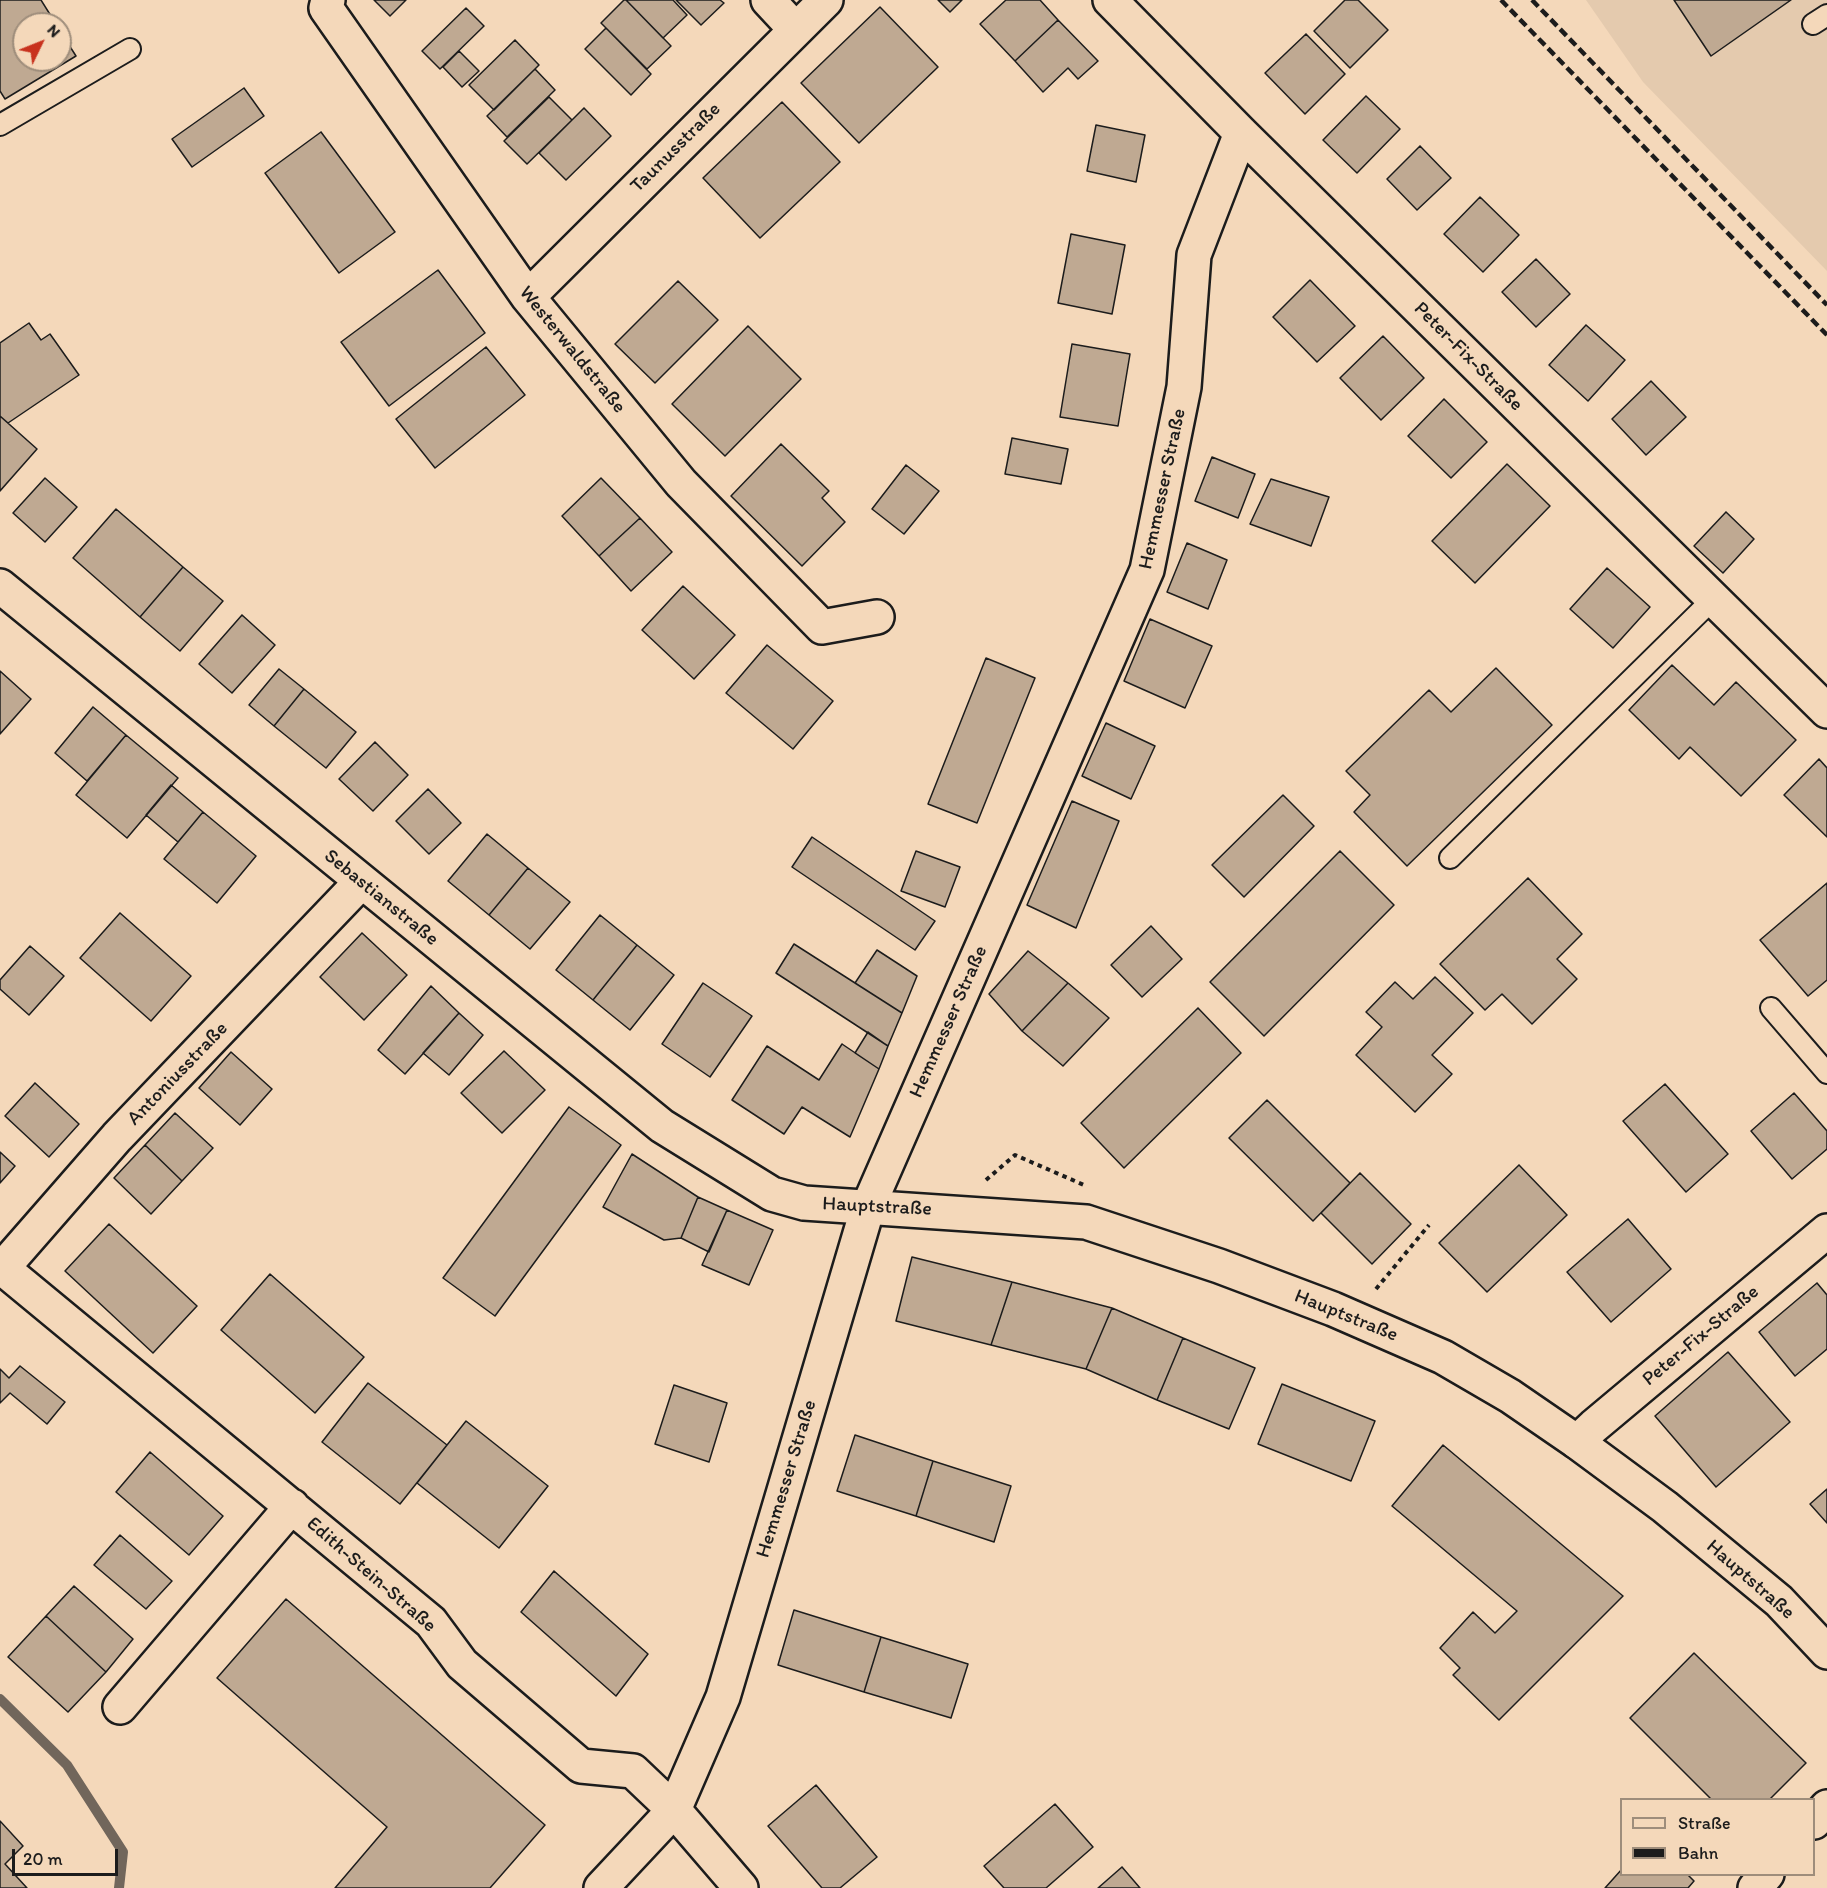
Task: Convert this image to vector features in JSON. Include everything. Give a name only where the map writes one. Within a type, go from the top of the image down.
[{"type":"street","name":"Westerwaldstraße","points":[[328,0],[326,8],[528,297],[681,483],[822,627],[877,617]]},
{"type":"street","points":[[768,0],[795,29]]},
{"type":"street","name":"Taunusstraße","points":[[528,297],[826,0]]},
{"type":"street","name":"Peter-Fix-Straße","points":[[1110,0],[1241,133],[1827,711]]},
{"type":"street","name":"Hemmesser Straße","points":[[601,1888],[674,1810],[723,1696],[868,1208],[1148,570],[1184,387],[1194,255],[1241,133]]},
{"type":"street","name":"Sebastianstraße","points":[[0,586],[662,1126],[772,1194]]},
{"type":"street","name":"Antoniusstraße","points":[[1,1268],[117,1137],[361,882]]},
{"type":"street","name":"Hauptstraße","points":[[772,1194],[804,1203],[1086,1222],[1219,1266],[1334,1309],[1432,1352],[1510,1396],[1577,1442],[1665,1507],[1779,1601],[1827,1652]]},
{"type":"street","name":"Peter-Fix-Straße","points":[[1577,1442],[1827,1231]]},
{"type":"street","name":"Edith-Stein-Straße","points":[[1,1268],[431,1622],[462,1664],[581,1766],[633,1771],[674,1810],[741,1888]]},
{"type":"street","name":"Edith-Stein-Straße","points":[[120,1707],[292,1506]]},
{"type":"street","points":[[1815,1821],[1827,1807]]},
{"type":"street","points":[[1755,1888],[1766,1876]]},
{"type":"lane","points":[[0,124],[130,50]]},
{"type":"lane","points":[[1450,858],[1713,599]]},
{"type":"lane","points":[[1771,1008],[1827,1073]]},
{"type":"path","points":[[1373,1293],[1429,1225]]},
{"type":"shaded area","points":[[1586,0],[1827,0],[1827,271],[1643,82]]},
{"type":"building","points":[[0,0],[41,0],[48,12],[12,12],[12,72],[50,72],[5,99],[0,91]]},
{"type":"building","points":[[374,0],[406,0],[390,16]]},
{"type":"building","points":[[624,0],[671,46],[647,69],[601,23]]},
{"type":"building","points":[[626,0],[673,0],[687,15],[663,38]]},
{"type":"building","points":[[676,0],[720,0],[724,3],[701,25]]},
{"type":"building","points":[[938,0],[962,0],[950,12]]},
{"type":"building","points":[[1006,0],[1040,0],[1058,20],[1015,61],[980,24]]},
{"type":"building","points":[[1345,0],[1358,0],[1388,30],[1350,68],[1314,31]]},
{"type":"building","points":[[1674,0],[1791,0],[1711,56]]},
{"type":"building","points":[[880,7],[938,67],[859,143],[801,83]]},
{"type":"building","points":[[466,8],[484,26],[440,69],[422,51]]},
{"type":"building","points":[[1058,20],[1098,61],[1078,79],[1068,68],[1043,92],[1015,61]]},
{"type":"building","points":[[606,28],[651,74],[631,95],[585,49]]},
{"type":"building","points":[[1306,34],[1345,74],[1305,114],[1265,73]]},
{"type":"building","points":[[515,40],[539,65],[494,110],[469,85]]},
{"type":"building","points":[[459,51],[479,71],[462,87],[443,67]]},
{"type":"building","points":[[535,69],[555,90],[507,137],[487,116]]},
{"type":"building","points":[[244,88],[264,116],[192,167],[172,139]]},
{"type":"building","points":[[1366,96],[1400,129],[1357,173],[1323,140]]},
{"type":"building","points":[[549,97],[572,120],[527,164],[504,141]]},
{"type":"building","points":[[782,102],[840,162],[760,238],[703,178]]},
{"type":"building","points":[[584,108],[611,136],[566,180],[539,153]]},
{"type":"building","points":[[1096,125],[1145,135],[1136,182],[1087,171]]},
{"type":"building","points":[[321,132],[395,232],[339,273],[265,173]]},
{"type":"building","points":[[1420,146],[1451,178],[1417,210],[1387,179]]},
{"type":"building","points":[[1480,197],[1519,235],[1483,272],[1444,234]]},
{"type":"building","points":[[1071,234],[1125,245],[1112,314],[1058,303]]},
{"type":"building","points":[[1536,259],[1570,294],[1536,327],[1502,292]]},
{"type":"building","points":[[438,270],[485,333],[389,406],[341,342]]},
{"type":"building","points":[[1310,280],[1355,326],[1317,362],[1273,317]]},
{"type":"building","points":[[678,281],[718,320],[655,383],[615,344]]},
{"type":"building","points":[[29,323],[41,340],[50,334],[79,375],[8,423],[0,416],[0,343]]},
{"type":"building","points":[[1586,325],[1625,360],[1588,401],[1549,365]]},
{"type":"building","points":[[748,326],[801,379],[725,456],[672,404]]},
{"type":"building","points":[[1383,336],[1424,378],[1381,420],[1340,378]]},
{"type":"building","points":[[1072,344],[1130,354],[1118,426],[1060,417]]},
{"type":"building","points":[[486,347],[525,395],[435,468],[396,419]]},
{"type":"building","points":[[1651,381],[1686,417],[1646,455],[1612,419]]},
{"type":"building","points":[[1444,399],[1487,442],[1451,478],[1408,436]]},
{"type":"building","points":[[0,416],[37,449],[0,491]]},
{"type":"building","points":[[1012,438],[1068,449],[1061,484],[1005,474]]},
{"type":"building","points":[[781,444],[829,491],[822,498],[845,522],[802,566],[731,496]]},
{"type":"building","points":[[1212,457],[1255,474],[1238,518],[1195,501]]},
{"type":"building","points":[[1507,464],[1550,506],[1475,583],[1432,541]]},
{"type":"building","points":[[906,465],[939,491],[904,534],[872,509]]},
{"type":"building","points":[[45,478],[77,507],[45,542],[13,513]]},
{"type":"building","points":[[601,478],[640,518],[599,556],[562,516]]},
{"type":"building","points":[[1271,479],[1329,497],[1311,546],[1250,524]]},
{"type":"building","points":[[116,509],[183,567],[140,617],[73,558]]},
{"type":"building","points":[[1726,512],[1754,539],[1723,573],[1694,546]]},
{"type":"building","points":[[640,518],[672,552],[631,591],[599,556]]},
{"type":"building","points":[[1187,543],[1227,560],[1208,609],[1167,592]]},
{"type":"building","points":[[183,567],[223,601],[180,651],[140,617]]},
{"type":"building","points":[[1607,568],[1650,607],[1613,648],[1570,609]]},
{"type":"building","points":[[683,586],[735,635],[694,679],[642,630]]},
{"type":"building","points":[[242,615],[275,645],[232,693],[199,664]]},
{"type":"building","points":[[1150,619],[1212,646],[1185,708],[1124,681]]},
{"type":"building","points":[[767,645],[833,701],[793,749],[726,693]]},
{"type":"building","points":[[986,658],[1035,678],[977,823],[928,804]]},
{"type":"building","points":[[1672,665],[1714,705],[1736,682],[1796,740],[1741,796],[1690,747],[1679,759],[1629,710]]},
{"type":"building","points":[[1496,668],[1552,725],[1407,866],[1354,812],[1370,795],[1346,771],[1429,690],[1451,712]]},
{"type":"building","points":[[279,669],[304,689],[274,726],[249,705]]},
{"type":"building","points":[[0,671],[31,699],[0,734]]},
{"type":"building","points":[[304,689],[356,732],[326,768],[274,726]]},
{"type":"building","points":[[93,707],[126,735],[87,781],[55,753]]},
{"type":"building","points":[[1106,723],[1155,746],[1131,799],[1082,776]]},
{"type":"building","points":[[126,735],[178,778],[127,838],[76,795]]},
{"type":"building","points":[[375,742],[408,775],[373,811],[339,779]]},
{"type":"building","points":[[1819,759],[1827,768],[1827,837],[1784,795]]},
{"type":"building","points":[[171,785],[203,812],[178,842],[146,815]]},
{"type":"building","points":[[428,789],[461,823],[429,854],[396,821]]},
{"type":"building","points":[[1283,795],[1314,826],[1244,897],[1212,865]]},
{"type":"building","points":[[1072,801],[1119,821],[1076,928],[1027,905]]},
{"type":"building","points":[[203,812],[256,856],[217,903],[164,859]]},
{"type":"building","points":[[487,834],[528,868],[489,915],[448,881]]},
{"type":"building","points":[[812,837],[935,921],[915,950],[792,867]]},
{"type":"building","points":[[916,851],[960,867],[945,907],[901,891]]},
{"type":"building","points":[[1340,851],[1394,905],[1264,1036],[1210,982]]},
{"type":"building","points":[[528,868],[570,902],[530,949],[489,915]]},
{"type":"building","points":[[1528,878],[1582,934],[1557,959],[1577,979],[1532,1024],[1502,994],[1485,1010],[1440,964]]},
{"type":"building","points":[[1827,883],[1827,980],[1808,996],[1760,940]]},
{"type":"building","points":[[120,913],[191,976],[151,1021],[80,958]]},
{"type":"building","points":[[600,915],[637,945],[593,1000],[556,970]]},
{"type":"building","points":[[1151,926],[1182,959],[1142,997],[1111,965]]},
{"type":"building","points":[[362,933],[407,975],[364,1020],[320,977]]},
{"type":"building","points":[[794,944],[902,1013],[888,1046],[776,973]]},
{"type":"building","points":[[637,945],[674,975],[630,1030],[593,1000]]},
{"type":"building","points":[[30,946],[64,976],[29,1015],[0,989],[0,980]]},
{"type":"building","points":[[877,950],[917,976],[902,1013],[855,983]]},
{"type":"building","points":[[1028,951],[1068,983],[1022,1031],[989,994]]},
{"type":"building","points":[[1435,977],[1473,1013],[1432,1055],[1452,1074],[1415,1112],[1356,1055],[1382,1027],[1366,1012],[1395,982],[1413,999]]},
{"type":"building","points":[[703,983],[752,1016],[710,1077],[662,1044]]},
{"type":"building","points":[[1068,983],[1109,1018],[1063,1066],[1022,1031]]},
{"type":"building","points":[[431,986],[459,1013],[405,1074],[378,1050]]},
{"type":"building","points":[[1198,1008],[1241,1053],[1124,1168],[1081,1123]]},
{"type":"building","points":[[459,1013],[483,1035],[449,1075],[423,1053]]},
{"type":"building","points":[[868,1032],[888,1046],[879,1069],[855,1053]]},
{"type":"building","points":[[842,1044],[879,1069],[850,1137],[802,1107],[784,1134],[732,1100],[767,1046],[819,1080]]},
{"type":"building","points":[[504,1051],[545,1090],[502,1133],[461,1093]]},
{"type":"building","points":[[231,1052],[272,1089],[240,1125],[199,1088]]},
{"type":"building","points":[[35,1083],[79,1124],[49,1157],[5,1116]]},
{"type":"building","points":[[1665,1084],[1728,1154],[1686,1192],[1623,1121]]},
{"type":"building","points":[[1794,1093],[1827,1131],[1827,1149],[1792,1179],[1751,1131]]},
{"type":"building","points":[[1267,1100],[1350,1183],[1313,1221],[1229,1138]]},
{"type":"building","points":[[569,1107],[621,1145],[495,1316],[443,1278]]},
{"type":"building","points":[[175,1113],[213,1148],[182,1181],[145,1145]]},
{"type":"building","points":[[145,1145],[182,1181],[151,1214],[114,1178]]},
{"type":"building","points":[[0,1152],[15,1166],[0,1183]]},
{"type":"building","points":[[632,1154],[698,1197],[681,1238],[664,1240],[603,1207]]},
{"type":"building","points":[[1519,1165],[1567,1215],[1487,1292],[1439,1243]]},
{"type":"building","points":[[1360,1173],[1411,1224],[1372,1264],[1321,1213]]},
{"type":"building","points":[[698,1197],[727,1210],[709,1252],[681,1238]]},
{"type":"building","points":[[727,1210],[773,1230],[749,1285],[702,1265]]},
{"type":"building","points":[[1628,1219],[1671,1269],[1611,1322],[1567,1272]]},
{"type":"building","points":[[109,1224],[197,1306],[153,1353],[65,1271]]},
{"type":"building","points":[[912,1257],[1012,1282],[991,1345],[896,1321]]},
{"type":"building","points":[[270,1274],[364,1357],[315,1413],[221,1330]]},
{"type":"building","points":[[1012,1282],[1112,1308],[1086,1369],[991,1345]]},
{"type":"building","points":[[1817,1283],[1827,1295],[1827,1349],[1795,1376],[1759,1332]]},
{"type":"building","points":[[1112,1308],[1183,1338],[1157,1400],[1086,1369]]},
{"type":"building","points":[[1183,1338],[1255,1368],[1229,1429],[1157,1400]]},
{"type":"building","points":[[1728,1352],[1790,1422],[1716,1487],[1655,1416]]},
{"type":"building","points":[[20,1366],[65,1402],[47,1424],[10,1393],[0,1403],[0,1369],[9,1378]]},
{"type":"building","points":[[368,1383],[447,1445],[400,1504],[322,1442]]},
{"type":"building","points":[[1282,1384],[1375,1421],[1351,1481],[1258,1444]]},
{"type":"building","points":[[674,1385],[727,1403],[709,1462],[655,1444]]},
{"type":"building","points":[[466,1421],[548,1486],[499,1548],[417,1483]]},
{"type":"building","points":[[855,1435],[933,1461],[916,1516],[837,1491]]},
{"type":"building","points":[[1443,1445],[1623,1596],[1499,1720],[1453,1675],[1460,1668],[1440,1648],[1473,1612],[1495,1633],[1517,1611],[1392,1506]]},
{"type":"building","points":[[150,1452],[223,1516],[189,1555],[116,1492]]},
{"type":"building","points":[[933,1461],[1011,1486],[994,1542],[916,1516]]},
{"type":"building","points":[[1827,1489],[1827,1523],[1810,1504]]},
{"type":"building","points":[[120,1535],[172,1581],[146,1609],[94,1565]]},
{"type":"building","points":[[554,1571],[648,1654],[616,1696],[521,1612]]},
{"type":"building","points":[[74,1586],[133,1639],[106,1672],[46,1616]]},
{"type":"building","points":[[286,1599],[545,1825],[490,1888],[335,1888],[387,1827],[217,1678]]},
{"type":"building","points":[[794,1610],[881,1637],[864,1692],[778,1665]]},
{"type":"building","points":[[46,1616],[106,1672],[68,1712],[8,1657]]},
{"type":"building","points":[[881,1637],[968,1664],[951,1718],[864,1692]]},
{"type":"building","points":[[1694,1653],[1806,1763],[1771,1798],[1710,1798],[1630,1718]]},
{"type":"building","points":[[816,1785],[877,1857],[840,1888],[822,1888],[768,1826]]},
{"type":"building","points":[[1055,1804],[1093,1847],[1046,1888],[1004,1888],[984,1866]]},
{"type":"building","points":[[0,1821],[23,1846],[5,1864],[27,1888],[0,1888]]},
{"type":"building","points":[[1122,1867],[1140,1888],[1098,1888]]},
{"type":"building","points":[[1620,1871],[1620,1876],[1689,1876],[1694,1881],[1688,1888],[1605,1888]]},
{"type":"waterway","points":[[0,1699],[67,1765],[123,1852],[119,1888]]},
{"type":"railway","points":[[1501,0],[1827,335]]},
{"type":"railway","points":[[1532,0],[1827,305]]}]
